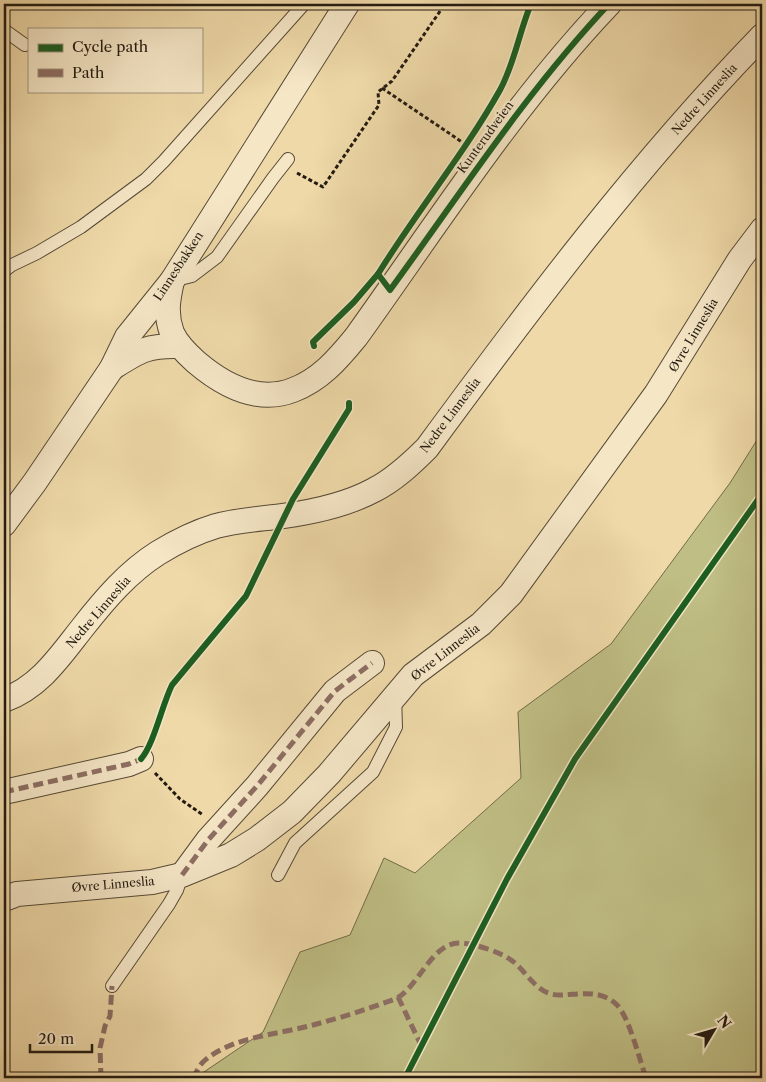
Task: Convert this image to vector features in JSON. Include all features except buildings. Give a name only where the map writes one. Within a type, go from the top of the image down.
[{"type":"street","name":"Linnesbakken","points":[[4,524],[35,482],[112,368],[127,337],[172,281],[346,4]]},
{"type":"street","name":"Kunterudveien","points":[[172,281],[166,306],[172,333],[180,346],[209,373],[229,385],[258,394],[279,394],[292,390],[320,376],[356,337],[519,109],[574,40],[608,4]]},
{"type":"street","name":"Nedre Linneslia","points":[[4,700],[25,691],[45,674],[116,588],[136,568],[159,553],[186,538],[217,526],[286,516],[357,498],[401,473],[427,448],[572,253],[681,123],[762,36]]},
{"type":"street","name":"Øvre Linneslia","points":[[4,899],[17,894],[152,882],[182,875],[230,855],[258,839],[292,812],[329,774],[413,675],[481,624],[511,594],[656,394],[740,259],[762,230]]},
{"type":"street","points":[[112,368],[143,349],[156,345],[180,346]]},
{"type":"street","points":[[182,875],[335,691],[372,663]]},
{"type":"street","points":[[4,792],[129,764],[140,759]]},
{"type":"lane","points":[[4,272],[12,265],[81,227],[146,179],[304,4]]},
{"type":"lane","points":[[4,30],[25,45]]},
{"type":"lane","points":[[172,281],[192,276],[217,257],[286,162]]},
{"type":"lane","points":[[278,875],[295,844],[373,772],[396,727],[395,696]]},
{"type":"lane","points":[[112,986],[169,904],[177,890],[182,875]]},
{"type":"path","points":[[286,162],[323,187],[379,105],[378,92],[392,81],[445,4]]},
{"type":"path","points":[[382,88],[466,144]]},
{"type":"path","points":[[461,151],[470,136]]},
{"type":"path","points":[[140,759],[180,799],[219,829]]},
{"type":"shaded area","points":[[762,432],[762,1078],[195,1078],[263,1032],[300,952],[350,935],[384,858],[415,873],[521,778],[518,712],[611,644],[730,483]]},
{"type":"marked path","points":[[182,875],[208,840],[257,786],[335,691],[372,663]]},
{"type":"marked path","points":[[4,792],[129,764],[141,759]]},
{"type":"marked path","points":[[193,1078],[203,1062],[227,1047],[255,1038],[333,1019],[395,999],[403,994],[440,950],[449,945],[459,943],[496,952],[510,959],[534,983],[548,993],[555,995],[590,994],[600,995],[609,999],[617,1005],[626,1019],[646,1078]]},
{"type":"marked path","points":[[101,1078],[100,1048],[105,1026],[110,1016],[112,986]]},
{"type":"marked path","points":[[398,997],[421,1045]]},
{"type":"cycle path","points":[[531,4],[500,90],[471,137],[378,274],[390,290],[522,108],[550,72],[609,4]]},
{"type":"cycle path","points":[[314,346],[313,342],[354,302],[378,274]]},
{"type":"cycle path","points":[[141,759],[150,744],[172,685],[246,596],[293,499],[349,409],[349,403]]},
{"type":"cycle path","points":[[405,1078],[507,879],[575,759],[762,494]]}]
